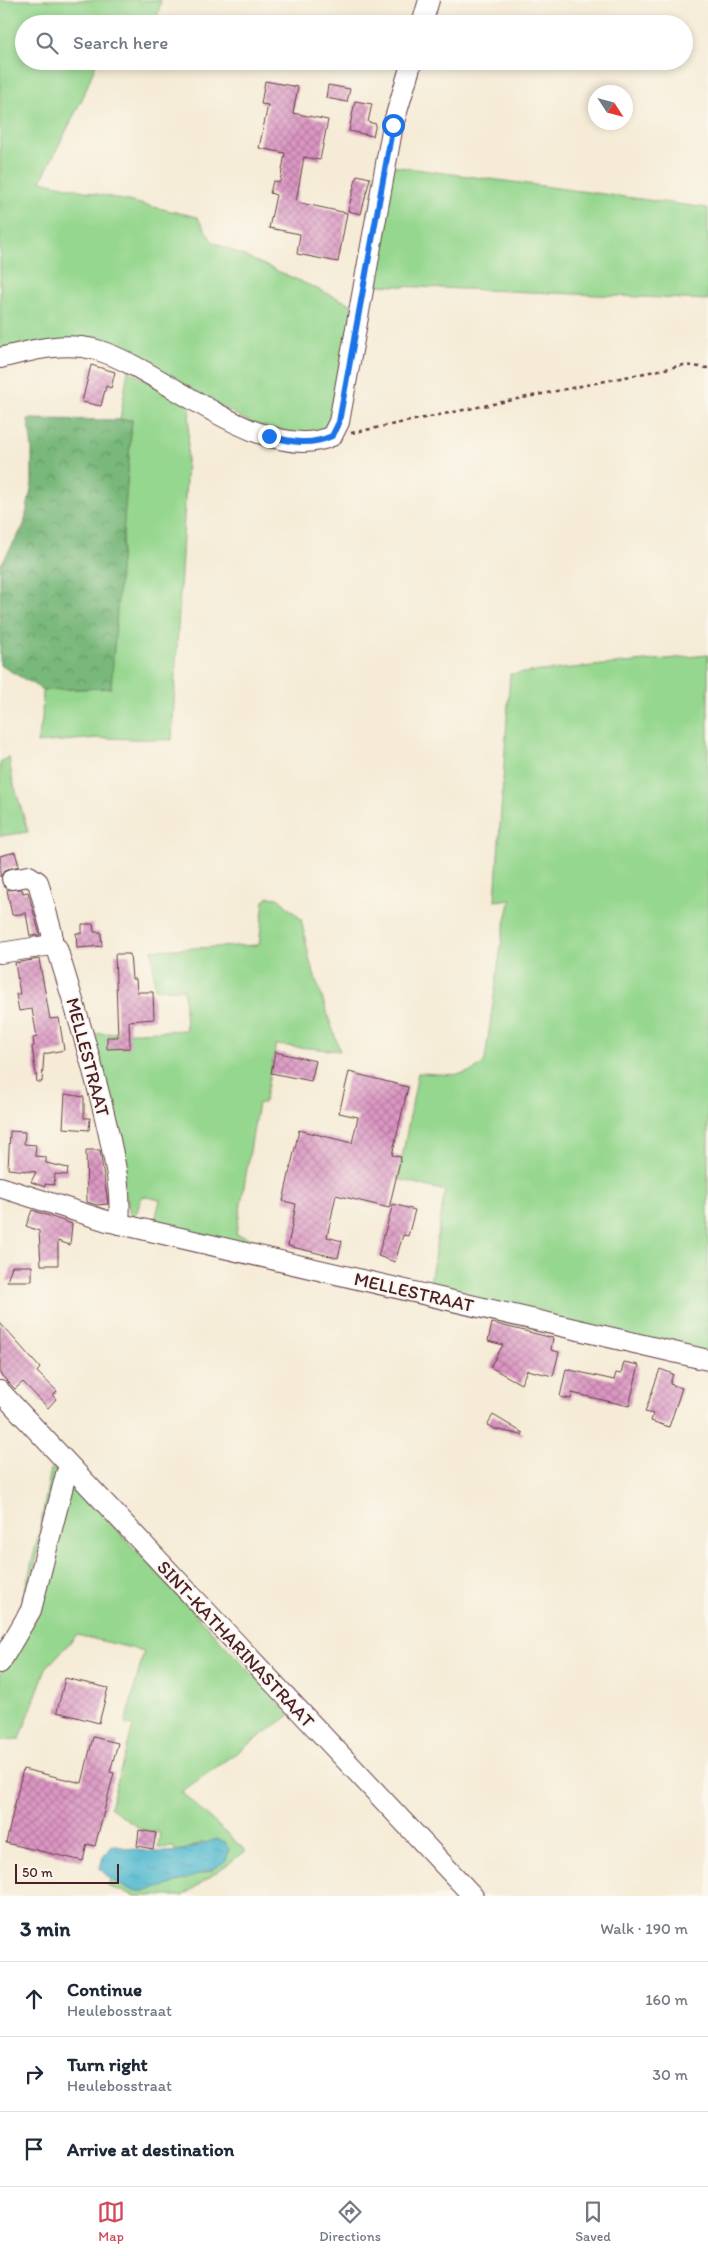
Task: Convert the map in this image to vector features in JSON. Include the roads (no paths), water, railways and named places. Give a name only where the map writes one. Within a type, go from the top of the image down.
[{"type":"street","points":[[425,15],[429,0]]},
{"type":"street","points":[[0,358],[50,346],[73,346],[97,350],[135,366],[192,400],[250,429],[293,442],[308,443],[332,436],[339,422],[393,125],[409,70]]},
{"type":"street","name":"MELLESTRAAT","points":[[12,879],[28,876],[38,882],[50,924],[52,945],[57,948],[91,1057],[115,1163],[121,1205],[120,1224]]},
{"type":"street","points":[[0,953],[52,945]]},
{"type":"street","name":"MELLESTRAAT","points":[[0,1187],[120,1224],[708,1360]]},
{"type":"street","name":"SINT-KATHARINASTRAAT","points":[[0,1391],[473,1896]]},
{"type":"street","points":[[0,1663],[31,1610],[66,1474],[72,1468]]},
{"type":"water","points":[[217,1839],[225,1842],[229,1850],[225,1861],[220,1865],[201,1874],[153,1890],[140,1891],[127,1888],[108,1877],[100,1868],[103,1856],[112,1845],[165,1852],[187,1849]]}]
